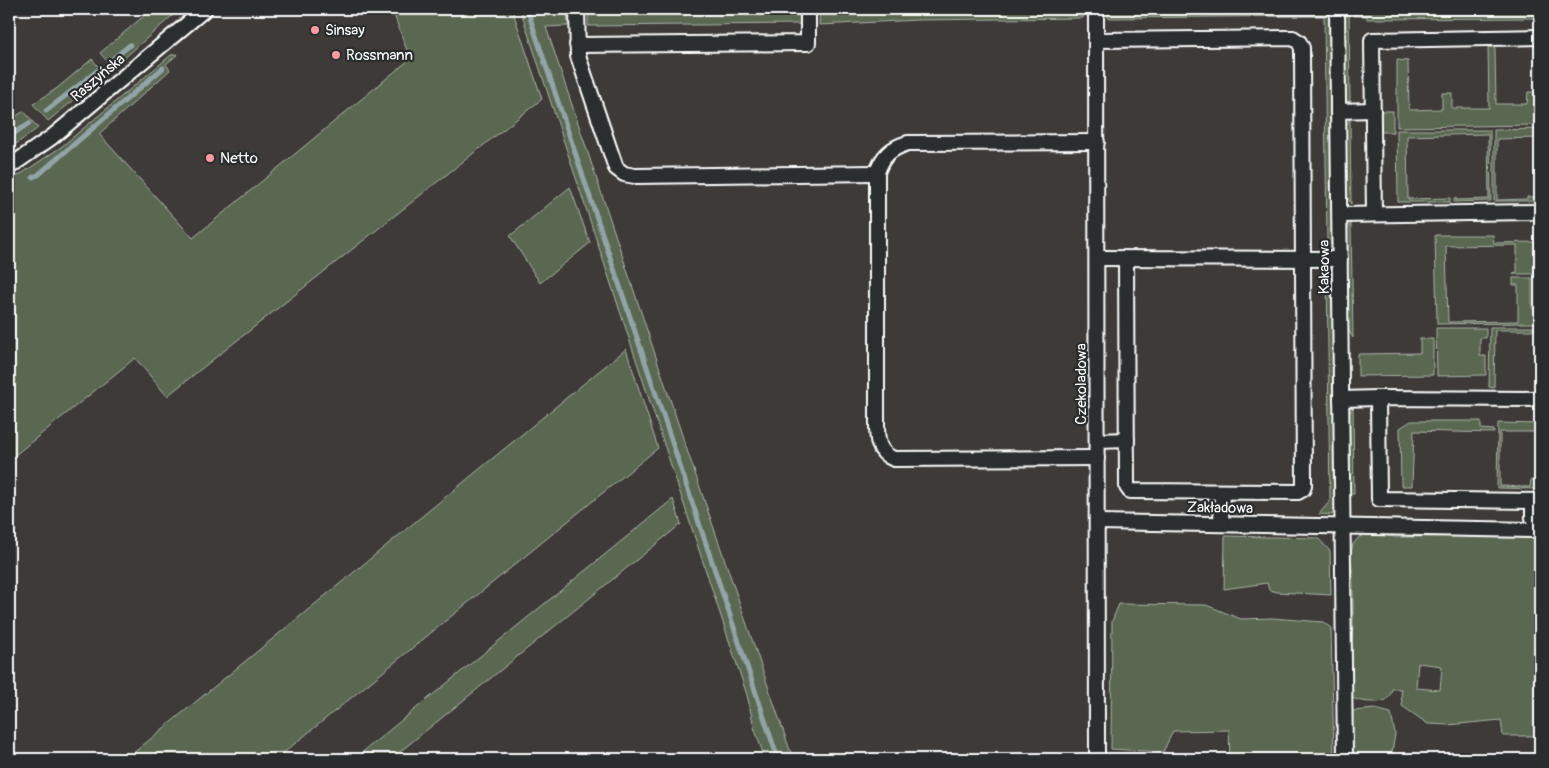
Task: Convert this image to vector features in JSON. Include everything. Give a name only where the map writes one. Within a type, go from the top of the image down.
[{"type":"street","name":"Raszyńska","points":[[9,167],[52,137],[204,9]]},
{"type":"street","points":[[577,9],[578,56],[616,168],[624,174],[635,176],[878,173]]},
{"type":"street","points":[[577,45],[808,43],[808,9]]},
{"type":"street","name":"Czekoladowa","points":[[1096,9],[1097,759]]},
{"type":"street","name":"Kakaowa","points":[[1337,9],[1342,526]]},
{"type":"street","points":[[1096,40],[1293,38],[1299,42],[1302,48],[1303,489],[1298,492],[1130,491],[1127,487],[1126,259]]},
{"type":"street","points":[[1374,214],[1372,40],[1540,38]]},
{"type":"street","points":[[1338,111],[1372,110]]},
{"type":"street","points":[[1097,142],[908,144],[895,147],[887,154],[880,164],[878,173],[877,420],[879,442],[885,456],[894,459],[1097,458]]},
{"type":"street","points":[[1340,215],[1540,212]]},
{"type":"street","points":[[1097,258],[1340,259]]},
{"type":"street","points":[[1378,398],[1379,499],[1537,501]]},
{"type":"street","points":[[1342,399],[1540,399]]},
{"type":"street","points":[[1098,441],[1127,440]]},
{"type":"street","points":[[1221,524],[1222,492]]},
{"type":"street","name":"Zakładowa","points":[[1098,522],[1371,528],[1533,524],[1537,501]]},
{"type":"street","points":[[1342,526],[1345,759]]},
{"type":"green space","points":[[152,9],[180,9],[113,68],[100,53]]},
{"type":"green space","points":[[392,9],[512,9],[542,99],[167,396],[135,358],[9,460],[9,182],[61,147],[171,55],[178,54],[166,64],[170,70],[99,134],[193,238],[410,59]]},
{"type":"green space","points":[[520,9],[567,9],[568,26],[546,27],[684,441],[793,759],[765,759],[754,727],[747,695]]},
{"type":"green space","points":[[588,9],[801,9],[801,24],[588,26]]},
{"type":"green space","points":[[820,9],[1084,9],[1083,18],[918,20],[819,25]]},
{"type":"green space","points":[[1108,9],[1329,9],[1332,244],[1327,244],[1324,16],[1108,18]]},
{"type":"green space","points":[[1344,9],[1349,9],[1350,103],[1345,98]]},
{"type":"green space","points":[[1354,9],[1540,9],[1540,18],[1367,19],[1367,16],[1354,16]]},
{"type":"green space","points":[[1488,47],[1495,48],[1496,104],[1527,104],[1528,92],[1538,92],[1540,125],[1397,127],[1397,60],[1408,61],[1409,110],[1442,109],[1442,93],[1452,93],[1452,108],[1489,108]]},
{"type":"green space","points":[[92,59],[105,75],[48,121],[33,104],[56,89]]},
{"type":"green space","points":[[24,111],[38,128],[9,149],[9,121]]},
{"type":"green space","points":[[1381,111],[1393,111],[1393,132],[1381,132]]},
{"type":"green space","points":[[1350,119],[1351,204],[1347,196],[1346,125]]},
{"type":"green space","points":[[1540,129],[1540,138],[1497,139],[1497,200],[1537,197],[1537,201],[1494,201],[1494,130]]},
{"type":"green space","points":[[1397,130],[1490,130],[1491,201],[1454,202],[1454,198],[1456,200],[1489,199],[1488,134],[1407,136],[1408,199],[1450,198],[1450,202],[1398,202]]},
{"type":"green space","points":[[570,187],[590,243],[540,283],[510,236]]},
{"type":"green space","points":[[1351,223],[1353,338],[1348,329],[1347,231]]},
{"type":"green space","points":[[1435,235],[1493,235],[1494,243],[1537,242],[1537,274],[1513,274],[1517,272],[1517,245],[1446,246],[1448,322],[1518,321],[1518,285],[1513,285],[1513,278],[1532,278],[1532,308],[1537,309],[1537,323],[1437,324]]},
{"type":"green space","points":[[1332,272],[1335,506],[1332,515],[1319,514],[1330,501],[1327,273]]},
{"type":"green space","points":[[1490,327],[1540,327],[1540,330],[1495,330],[1494,388],[1489,387]]},
{"type":"green space","points":[[1436,328],[1486,328],[1486,338],[1480,338],[1480,356],[1486,356],[1486,375],[1437,376]]},
{"type":"green space","points":[[1420,339],[1433,339],[1433,375],[1358,376],[1358,354],[1420,353]]},
{"type":"green space","points":[[626,349],[658,448],[276,759],[126,759]]},
{"type":"green space","points":[[1353,407],[1354,494],[1350,494],[1349,414]]},
{"type":"green space","points":[[1411,421],[1481,421],[1481,429],[1494,430],[1494,433],[1414,431],[1412,486],[1401,486],[1400,428]]},
{"type":"green space","points":[[1498,423],[1540,424],[1540,432],[1500,432],[1500,486],[1530,487],[1531,480],[1540,480],[1540,489],[1497,488]]},
{"type":"green space","points":[[673,499],[681,524],[391,759],[354,759]]},
{"type":"green space","points":[[1370,533],[1395,537],[1540,536],[1540,736],[1503,736],[1501,720],[1448,725],[1428,724],[1402,706],[1401,689],[1392,689],[1386,700],[1378,702],[1362,701],[1350,696],[1353,628],[1351,553],[1353,544],[1359,537]],"holes":[[[1418,663],[1442,666],[1440,690],[1416,688]]]},
{"type":"green space","points":[[1225,536],[1318,538],[1330,551],[1331,595],[1277,592],[1269,590],[1267,583],[1224,589]]},
{"type":"green space","points":[[1119,604],[1206,605],[1241,619],[1272,618],[1323,622],[1331,628],[1334,759],[1230,759],[1229,730],[1173,731],[1163,752],[1111,749],[1112,621]]},
{"type":"green space","points":[[1375,709],[1391,713],[1395,734],[1391,759],[1349,759],[1349,715],[1353,711]]},
{"type":"waterway","points":[[527,9],[778,759]]},
{"type":"waterway","points":[[591,11],[795,9]]},
{"type":"waterway","points":[[822,9],[875,9]]},
{"type":"waterway","points":[[528,11],[564,11]]},
{"type":"waterway","points":[[110,61],[130,45]]},
{"type":"waterway","points":[[33,177],[38,175],[163,68]]},
{"type":"waterway","points":[[46,111],[97,71]]},
{"type":"waterway","points":[[9,137],[29,123]]},
{"type":"place","name":"Sinsay","points":[[315,30]]},
{"type":"place","name":"Rossmann","points":[[336,55]]},
{"type":"place","name":"Netto","points":[[210,158]]}]
